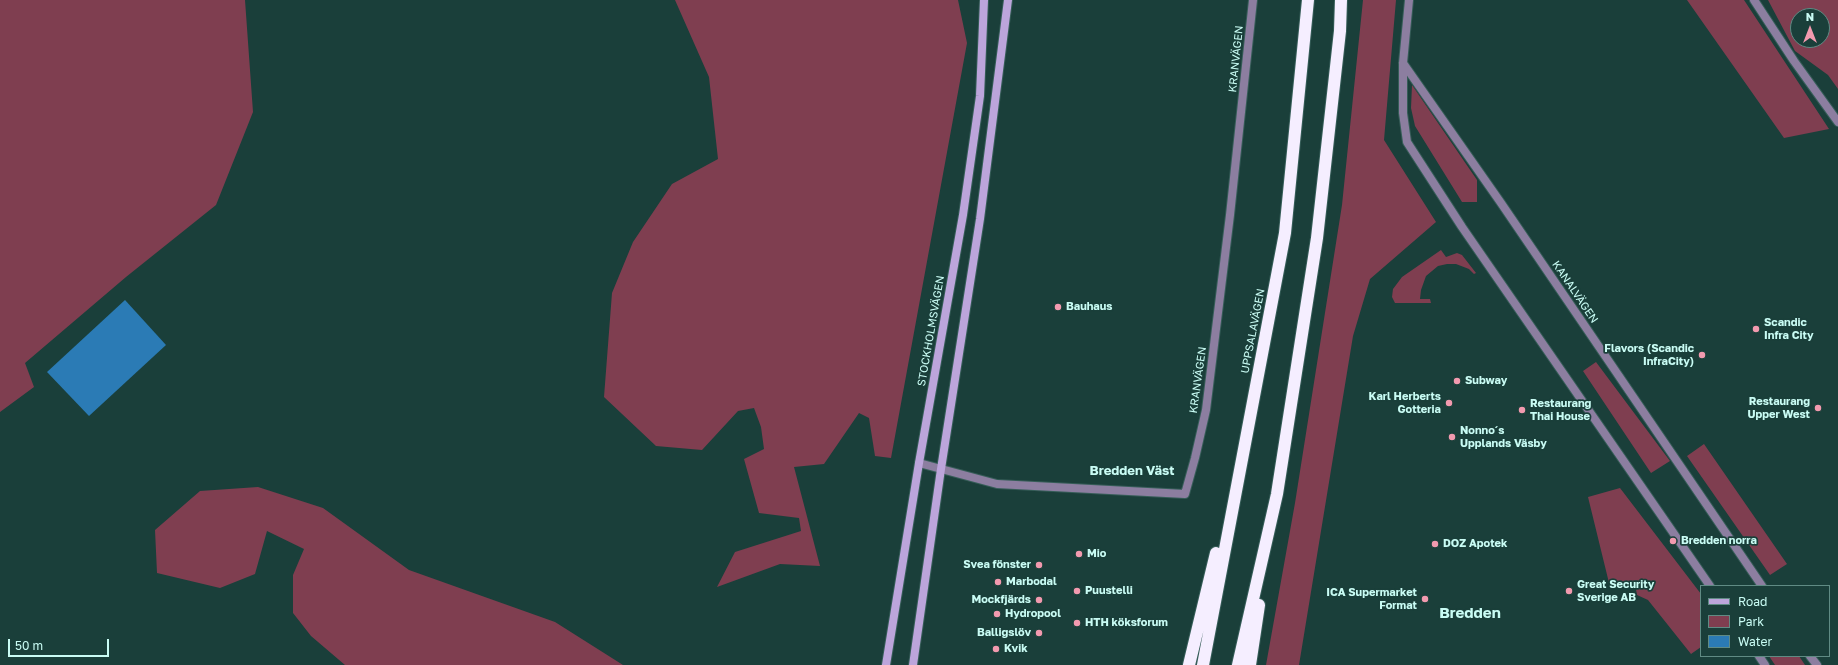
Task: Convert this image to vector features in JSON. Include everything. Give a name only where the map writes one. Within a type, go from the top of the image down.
[{"type":"highway","name":"UPPSALAVÄGEN","points":[[1203,665],[1285,233],[1308,0]]},
{"type":"highway","points":[[1250,665],[1317,238],[1340,31],[1341,0]]},
{"type":"highway","points":[[1189,665],[1250,415]]},
{"type":"highway","points":[[1238,665],[1277,494]]},
{"type":"main road","name":"STOCKHOLMSVÄGEN","points":[[886,665],[919,463],[961,223],[979,103],[984,0]]},
{"type":"main road","points":[[913,665],[941,469],[980,219],[1008,0]]},
{"type":"street","name":"KRANVÄGEN","points":[[919,463],[997,484],[1185,494],[1206,410],[1230,215],[1253,0]]},
{"type":"street","points":[[1409,0],[1403,63],[1403,113],[1407,142],[1462,227],[1709,585]]},
{"type":"street","points":[[1754,0],[1794,61],[1838,122]]},
{"type":"street","name":"KANALVÄGEN","points":[[1403,63],[1501,203],[1761,585]]},
{"type":"green space","points":[[0,0],[245,0],[253,112],[216,205],[126,277],[25,363],[34,387],[0,412]]},
{"type":"green space","points":[[675,0],[958,0],[967,43],[891,458],[875,456],[869,418],[859,413],[824,464],[794,467],[820,566],[780,564],[717,587],[735,552],[801,531],[799,518],[759,513],[744,459],[764,449],[761,427],[754,408],[738,411],[702,450],[656,446],[604,397],[612,293],[633,242],[672,184],[718,159],[709,77]]},
{"type":"green space","points":[[1363,0],[1396,0],[1384,140],[1436,222],[1370,279],[1353,336],[1299,665],[1266,665],[1295,503],[1342,205]]},
{"type":"green space","points":[[1687,0],[1744,0],[1829,129],[1784,138]]},
{"type":"green space","points":[[1768,0],[1838,0],[1838,89],[1828,75],[1795,51],[1793,48],[1830,48],[1830,8],[1790,8],[1790,42]]},
{"type":"green space","points":[[1412,85],[1477,180],[1477,202],[1462,202],[1415,126],[1411,108]]},
{"type":"green space","points":[[1441,250],[1446,257],[1457,253],[1462,255],[1476,273],[1474,274],[1469,269],[1456,264],[1438,266],[1426,276],[1421,290],[1420,299],[1430,299],[1431,303],[1395,303],[1392,297],[1393,289],[1402,277]]},
{"type":"green space","points":[[1596,362],[1670,461],[1651,473],[1583,371]]},
{"type":"green space","points":[[1704,444],[1787,564],[1770,575],[1687,456]]},
{"type":"green space","points":[[258,487],[323,508],[409,570],[555,622],[623,665],[345,665],[311,636],[293,613],[293,575],[304,549],[267,531],[255,574],[220,588],[157,573],[155,530],[200,491]]},
{"type":"green space","points":[[1620,488],[1700,593],[1700,648],[1691,654],[1648,600],[1637,595],[1635,584],[1610,587],[1588,497]]},
{"type":"green space","points":[[1770,657],[1800,657],[1805,665],[1775,665]]},
{"type":"water","points":[[125,300],[166,345],[89,416],[47,372]]},
{"type":"place","name":"Bauhaus","points":[[1058,307]]},
{"type":"place","name":"Scandic Infra City","points":[[1756,329]]},
{"type":"place","name":"Flavors (Scandic InfraCity)","points":[[1702,355]]},
{"type":"place","name":"Subway","points":[[1457,381]]},
{"type":"place","name":"Karl Herberts Gotteria","points":[[1449,403]]},
{"type":"place","name":"Restaurang Upper West","points":[[1818,408]]},
{"type":"place","name":"Restaurang Thai House","points":[[1522,410]]},
{"type":"place","name":"Nonno´s Upplands Väsby","points":[[1452,437]]},
{"type":"place","name":"Bredden norra","points":[[1673,541]]},
{"type":"place","name":"DOZ Apotek","points":[[1435,544]]},
{"type":"place","name":"Mio","points":[[1079,554]]},
{"type":"place","name":"Svea fönster","points":[[1039,565]]},
{"type":"place","name":"Marbodal","points":[[998,582]]},
{"type":"place","name":"Puustelli","points":[[1077,591]]},
{"type":"place","name":"Great Security Sverige AB","points":[[1569,591]]},
{"type":"place","name":"ICA Supermarket Format","points":[[1425,599]]},
{"type":"place","name":"Mockfjärds","points":[[1039,600]]},
{"type":"place","name":"Hydropool","points":[[997,614]]},
{"type":"place","name":"HTH köksforum","points":[[1077,623]]},
{"type":"place","name":"Balligslöv","points":[[1039,633]]},
{"type":"place","name":"Kvik","points":[[996,649]]},
{"type":"district","name":"Bredden Väst","points":[[1132,471]]},
{"type":"district","name":"Bredden","points":[[1470,613]]}]
